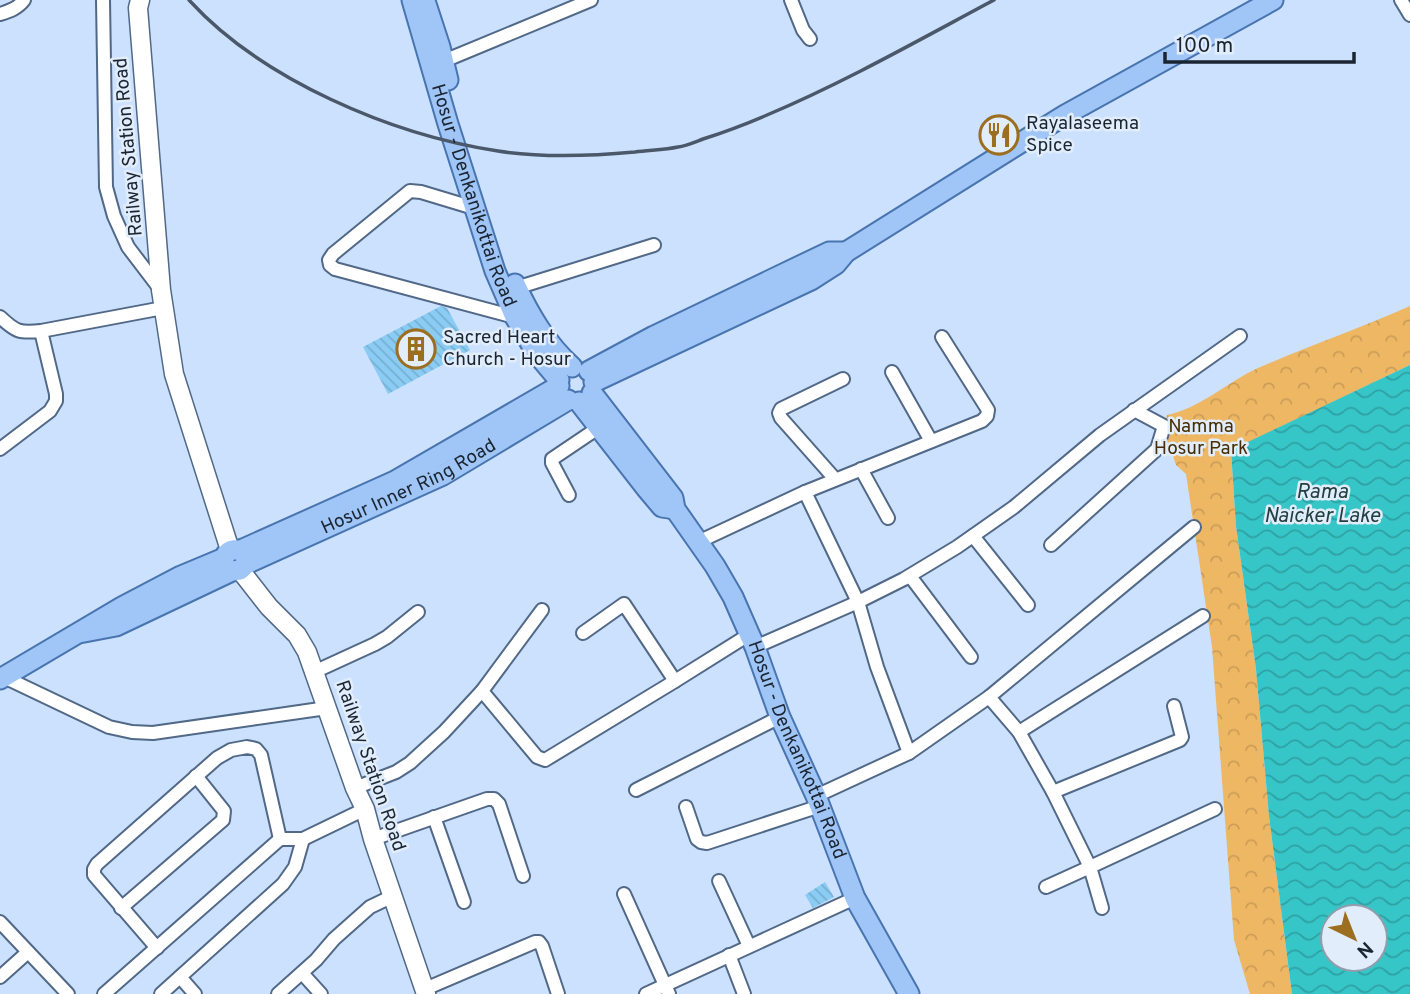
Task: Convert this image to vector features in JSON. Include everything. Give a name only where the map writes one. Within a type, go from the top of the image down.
[{"type":"main road","name":"Railway Station Road","points":[[140,0],[138,8],[161,290],[174,374],[236,561],[269,607],[297,635],[307,652],[355,788],[365,809],[425,992]]},
{"type":"main road","name":"Hosur - Denkanikottai Road","points":[[412,0],[516,288],[537,326],[576,385],[597,428],[662,506],[675,509]]},
{"type":"main road","name":"Hosur - Denkanikottai Road","points":[[425,0],[437,64],[474,208],[495,271],[515,317],[537,354],[576,385],[673,498],[675,509],[724,579],[752,641],[780,717],[818,801],[855,898],[909,994]]},
{"type":"main road","name":"Hosur Inner Ring Road","points":[[2,678],[181,576],[236,561],[443,475],[576,385],[811,280],[836,264],[846,252],[1065,115],[1273,0]]},
{"type":"street","points":[[0,14],[9,12],[24,0]]},
{"type":"street","name":"Railway Station Road","points":[[103,0],[106,187],[114,216],[128,247],[161,290]]},
{"type":"street","points":[[437,64],[591,0]]},
{"type":"street","points":[[791,0],[803,30],[810,39]]},
{"type":"street","points":[[1401,0],[1410,15]]},
{"type":"street","points":[[474,208],[410,191],[332,254],[330,265],[335,269],[515,317]]},
{"type":"street","points":[[516,288],[654,245]]},
{"type":"street","points":[[0,317],[18,332],[41,331],[163,308]]},
{"type":"street","points":[[0,449],[50,411],[56,401],[41,331]]},
{"type":"street","points":[[482,691],[537,757],[545,760],[676,681],[752,641],[858,602],[910,576],[973,537],[1133,410],[1240,336]]},
{"type":"street","points":[[698,542],[804,492],[982,421],[988,410],[942,337]]},
{"type":"street","points":[[892,372],[931,441]]},
{"type":"street","points":[[835,479],[781,418],[779,412],[843,379]]},
{"type":"street","points":[[1051,545],[1157,449],[1164,426],[1133,410]]},
{"type":"street","points":[[569,495],[552,459],[597,428]]},
{"type":"street","points":[[861,469],[888,518]]},
{"type":"street","points":[[804,492],[858,602],[877,667],[909,753]]},
{"type":"street","points":[[686,807],[697,839],[707,843],[818,801],[909,753],[989,697],[1194,527]]},
{"type":"street","points":[[973,537],[1028,605]]},
{"type":"street","points":[[910,576],[971,657]]},
{"type":"street","points":[[583,633],[620,598],[676,681]]},
{"type":"street","points":[[355,788],[396,772],[444,732],[482,691],[542,610]]},
{"type":"street","points":[[314,672],[375,645],[418,612]]},
{"type":"street","points":[[1019,732],[1203,616]]},
{"type":"street","points":[[2,678],[109,727],[132,732],[153,733],[327,708]]},
{"type":"street","points":[[989,697],[1019,732],[1053,792],[1090,867],[1102,908]]},
{"type":"street","points":[[1053,792],[1180,740],[1182,737],[1174,706]]},
{"type":"street","points":[[636,790],[780,717]]},
{"type":"street","points":[[157,948],[94,875],[94,869],[196,776],[231,750],[247,747],[256,749],[261,755],[280,839]]},
{"type":"street","points":[[121,908],[223,820],[224,811],[196,776]]},
{"type":"street","points":[[373,839],[487,799],[494,799],[499,804],[523,876]]},
{"type":"street","points":[[104,994],[280,839],[303,839],[365,809]]},
{"type":"street","points":[[1046,887],[1215,809]]},
{"type":"street","points":[[434,817],[464,902]]},
{"type":"street","points":[[160,994],[283,884],[295,867],[303,839]]},
{"type":"street","points":[[719,881],[749,946]]},
{"type":"street","points":[[624,894],[667,989]]},
{"type":"street","points":[[278,994],[370,907],[393,896]]},
{"type":"street","points":[[646,994],[667,989],[729,955],[855,898]]},
{"type":"street","points":[[0,922],[68,994]]},
{"type":"street","points":[[425,992],[539,942],[558,994]]},
{"type":"street","points":[[0,977],[29,952]]},
{"type":"street","points":[[729,955],[744,994]]},
{"type":"street","points":[[302,972],[321,994]]},
{"type":"street","points":[[180,977],[195,994]]},
{"type":"green space","name":"Namma Hosur Park","points":[[1410,306],[1410,365],[1231,451],[1236,526],[1256,669],[1269,816],[1292,994],[1250,994],[1234,940],[1212,647],[1186,474],[1176,465],[1164,430],[1167,415],[1203,401],[1258,368]]},
{"type":"water","name":"Rama Naicker Lake","points":[[1410,365],[1410,994],[1292,994],[1269,816],[1256,669],[1236,526],[1231,450]]},
{"type":"building","name":"Sacred Heart Church - Hosur","points":[[441,306],[447,308],[470,350],[388,394],[363,347]]},
{"type":"building","points":[[825,882],[834,897],[813,908],[805,895]]},
{"type":"railway","points":[[189,0],[219,29],[253,55],[331,100],[415,132],[457,143],[498,151],[566,156],[673,148],[727,131],[825,89],[994,0]]},
{"type":"place","name":"Rayalaseema Spice","points":[[999,135]]},
{"type":"place","name":"Sacred Heart Church - Hosur","points":[[416,349]]}]
